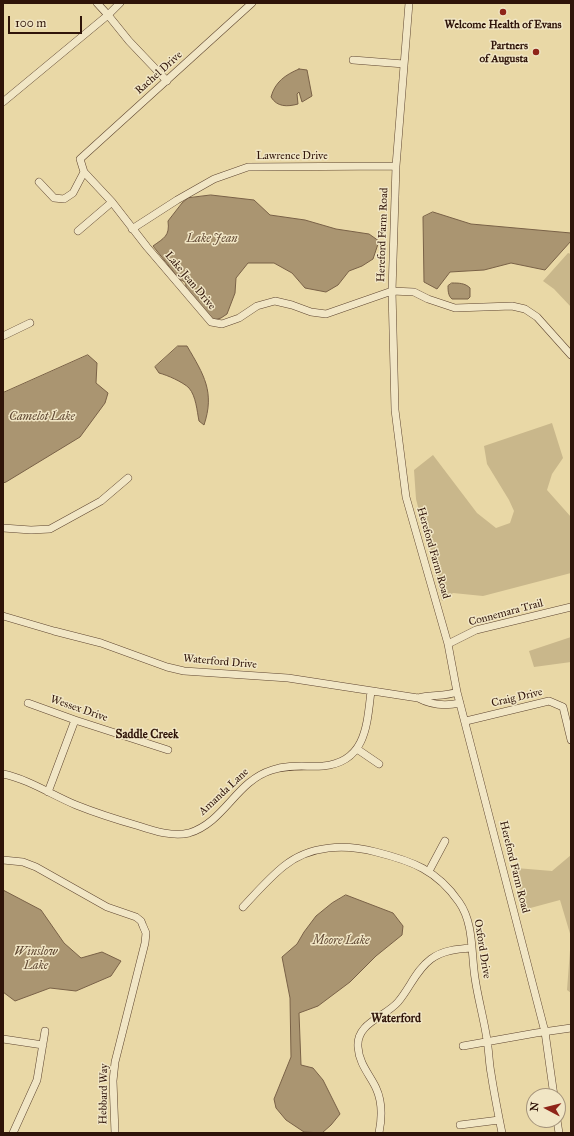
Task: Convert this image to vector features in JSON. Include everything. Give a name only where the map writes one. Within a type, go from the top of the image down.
[{"type":"street","points":[[97,3],[129,41],[166,81]]},
{"type":"street","points":[[3,102],[108,15],[120,3]]},
{"type":"street","name":"Rachel Drive","points":[[80,159],[252,3]]},
{"type":"street","name":"Hereford Farm Road","points":[[409,3],[396,166],[392,291],[395,410],[406,497],[448,644],[457,692],[466,721],[545,1032],[553,1088]]},
{"type":"street","points":[[353,60],[404,64]]},
{"type":"street","name":"Lake Jean Drive","points":[[80,159],[84,172],[112,202],[132,229],[210,322],[222,324],[239,318],[257,306],[275,301],[311,312],[326,314],[392,291]]},
{"type":"street","name":"Lawrence Drive","points":[[132,229],[177,200],[214,179],[248,167],[396,166]]},
{"type":"street","points":[[38,182],[54,198],[64,199],[72,193],[84,172]]},
{"type":"street","points":[[78,231],[112,202]]},
{"type":"street","points":[[392,291],[414,292],[428,299],[455,308],[512,306],[525,310],[538,317],[571,355]]},
{"type":"street","points":[[3,336],[30,324]]},
{"type":"street","points":[[3,528],[31,530],[50,529],[101,501],[128,478]]},
{"type":"street","name":"Connemara Trail","points":[[448,644],[476,630],[571,607]]},
{"type":"street","name":"Waterford Drive","points":[[3,616],[101,643],[167,667],[184,671],[288,678],[453,704],[460,703]]},
{"type":"street","name":"Amanda Lane","points":[[3,774],[76,805],[148,829],[177,834],[188,833],[210,823],[243,788],[259,775],[283,767],[296,765],[322,766],[335,764],[352,755],[357,749],[365,732],[371,691]]},
{"type":"street","name":"Waterford Drive","points":[[433,700],[457,692]]},
{"type":"street","name":"Craig Drive","points":[[466,721],[549,701],[563,707],[571,740]]},
{"type":"street","name":"Wessex Drive","points":[[28,703],[168,750]]},
{"type":"street","points":[[48,792],[75,720]]},
{"type":"street","points":[[357,749],[379,764]]},
{"type":"street","points":[[429,871],[445,841]]},
{"type":"street","name":"Oxford Drive","points":[[243,907],[285,865],[304,855],[324,848],[351,847],[400,858],[429,871],[441,880],[460,903],[470,931],[475,978],[488,1042],[491,1073],[502,1133]]},
{"type":"street","name":"Hebbard Way","points":[[3,860],[23,862],[36,867],[107,907],[136,917],[141,921],[146,934],[145,943],[115,1062],[113,1081],[115,1133]]},
{"type":"street","points":[[379,1133],[382,1116],[380,1097],[359,1058],[358,1038],[368,1024],[397,1003],[414,978],[431,958],[452,950],[472,948]]},
{"type":"street","points":[[463,1046],[571,1028]]},
{"type":"street","points":[[13,1133],[37,1080],[44,1031]]},
{"type":"street","points":[[3,1039],[43,1045]]},
{"type":"street","points":[[460,1125],[499,1120]]},
{"type":"shaded area","points":[[568,253],[571,254],[571,307],[554,289],[543,281]]},
{"type":"shaded area","points":[[552,423],[563,458],[552,474],[547,490],[571,517],[571,573],[483,596],[453,593],[442,601],[416,499],[414,470],[433,455],[477,513],[496,528],[510,523],[514,511],[487,464],[484,446]]},
{"type":"shaded area","points":[[571,637],[571,662],[534,667],[529,651]]},
{"type":"shaded area","points":[[571,855],[571,937],[560,900],[523,910],[516,868],[552,871]]},
{"type":"shaded area","points":[[571,937],[571,993],[567,990]]},
{"type":"water","points":[[299,69],[307,70],[312,96],[302,102],[299,92],[297,94],[298,104],[286,106],[276,103],[271,97],[275,87],[289,74]]},
{"type":"water","name":"Lake Jean","points":[[211,195],[254,200],[270,215],[305,220],[336,229],[369,234],[379,241],[373,259],[362,266],[349,271],[338,285],[326,292],[305,288],[292,273],[274,263],[248,263],[236,278],[235,293],[227,314],[214,320],[186,288],[185,282],[180,280],[153,246],[165,236],[168,230],[168,221],[182,203],[188,198]]},
{"type":"water","points":[[433,212],[471,224],[571,233],[571,241],[545,270],[511,263],[484,270],[450,272],[437,289],[424,282],[423,217]]},
{"type":"water","points":[[452,283],[468,286],[470,288],[470,297],[468,299],[452,299],[449,295],[448,286]]},
{"type":"water","points":[[178,346],[187,346],[203,375],[206,384],[208,403],[204,425],[199,421],[195,399],[189,388],[175,379],[159,373],[155,367]]},
{"type":"water","name":"Camelot Lake","points":[[88,355],[97,363],[96,383],[108,393],[105,403],[80,437],[3,483],[3,393]]},
{"type":"water","name":"Winslow Lake","points":[[3,890],[41,910],[64,943],[81,958],[102,952],[121,961],[111,976],[76,991],[50,988],[15,1001],[3,992]]},
{"type":"water","name":"Moore Lake","points":[[346,895],[393,913],[403,926],[402,935],[376,956],[350,982],[318,1006],[299,1013],[301,1065],[313,1068],[323,1080],[340,1114],[322,1133],[304,1132],[286,1120],[276,1108],[274,1099],[291,1057],[290,998],[282,957],[297,944],[316,916],[332,903]]},
{"type":"place","name":"Welcome Health of Evans","points":[[503,12]]},
{"type":"place","name":"Partners of Augusta","points":[[536,52]]},
{"type":"district","name":"Saddle Creek","points":[[147,735]]},
{"type":"district","name":"Waterford","points":[[396,1019]]}]
